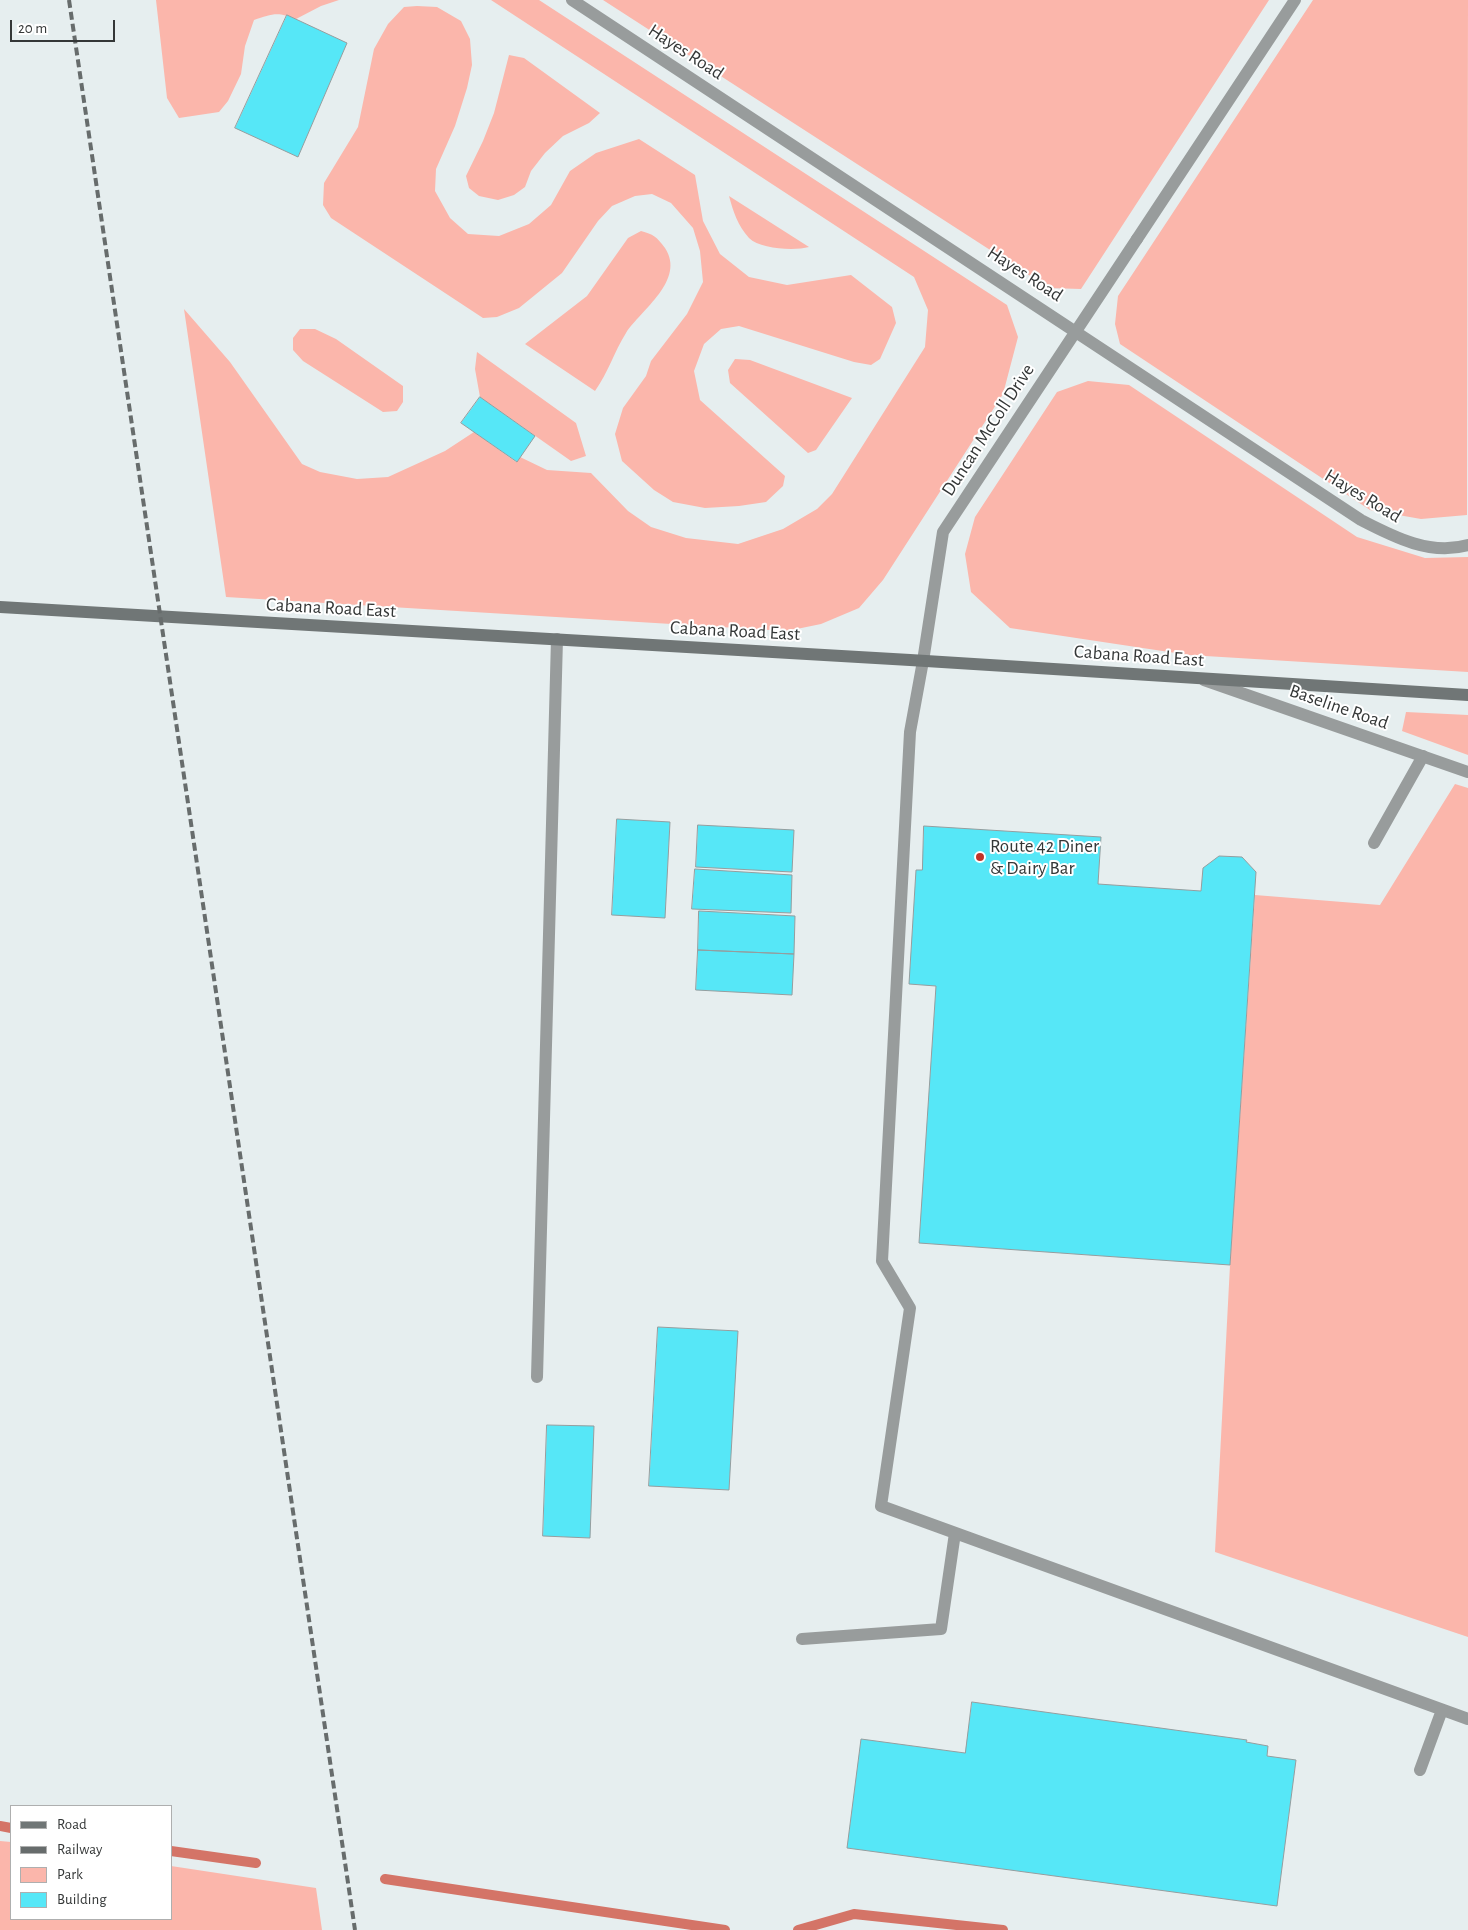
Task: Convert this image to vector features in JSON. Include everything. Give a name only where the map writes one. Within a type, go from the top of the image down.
[{"type":"main road","name":"Cabana Road East","points":[[0,607],[1468,695]]},
{"type":"street","name":"Hayes Road","points":[[572,0],[1361,520],[1396,538],[1425,547],[1459,547],[1468,545]]},
{"type":"street","name":"Duncan McColl Drive","points":[[955,1533],[882,1506],[910,1308],[882,1261],[910,732],[943,532],[1295,0]]},
{"type":"street","points":[[537,1377],[556,640]]},
{"type":"street","name":"Baseline Road","points":[[1197,678],[1468,772]]},
{"type":"street","points":[[1374,843],[1423,756]]},
{"type":"street","points":[[802,1639],[941,1629],[955,1533],[1468,1719]]},
{"type":"street","points":[[1420,1770],[1442,1710]]},
{"type":"green space","points":[[156,0],[339,0],[321,6],[296,19],[275,14],[254,20],[245,46],[241,74],[228,101],[219,112],[179,118],[167,98]]},
{"type":"green space","points":[[491,0],[539,0],[1007,305],[1018,337],[1003,394],[883,580],[859,608],[821,624],[787,631],[226,597],[184,309],[230,362],[302,464],[320,472],[357,479],[388,477],[445,451],[474,432],[516,462],[520,457],[547,470],[591,473],[628,511],[651,527],[686,538],[738,544],[783,529],[817,509],[832,494],[925,347],[928,310],[914,277]]},
{"type":"green space","points":[[603,0],[1269,0],[1081,289],[1049,288]]},
{"type":"green space","points":[[1313,0],[1468,0],[1467,515],[1421,519],[1370,510],[1120,344],[1115,324],[1118,296]]},
{"type":"green space","points":[[404,7],[437,7],[461,21],[470,39],[472,65],[467,88],[455,126],[436,169],[435,191],[450,218],[468,234],[499,236],[529,224],[551,205],[570,171],[596,153],[639,139],[695,175],[703,221],[720,254],[749,277],[787,285],[851,275],[892,307],[896,323],[880,359],[871,365],[854,362],[739,326],[721,329],[704,344],[694,371],[700,400],[785,476],[783,486],[766,502],[705,508],[673,502],[654,490],[622,461],[615,434],[623,408],[646,376],[651,361],[687,314],[703,282],[700,251],[693,228],[671,203],[652,194],[635,196],[612,206],[598,221],[562,273],[519,308],[497,317],[483,318],[331,218],[323,205],[324,183],[358,127],[374,49],[388,24]]},
{"type":"green space","points":[[509,55],[524,58],[600,113],[589,123],[563,136],[545,153],[531,171],[525,187],[514,195],[498,200],[479,196],[469,188],[466,176],[494,113]]},
{"type":"green space","points":[[729,196],[809,247],[795,249],[778,248],[754,242],[739,223]]},
{"type":"green space","points":[[641,231],[654,236],[665,248],[670,260],[670,272],[659,294],[626,333],[595,391],[525,344],[587,296],[628,238]]},
{"type":"green space","points":[[300,329],[315,329],[336,339],[403,386],[403,402],[397,411],[383,412],[303,361],[293,350],[293,338]]},
{"type":"green space","points":[[477,352],[576,423],[586,456],[571,461],[480,397],[475,369]]},
{"type":"green space","points":[[735,359],[750,360],[852,398],[816,450],[808,453],[730,383],[728,370]]},
{"type":"green space","points":[[1088,381],[1129,385],[1357,537],[1425,558],[1468,557],[1468,672],[1189,655],[1010,628],[971,592],[965,554],[975,517],[1057,392]]},
{"type":"green space","points":[[1406,712],[1468,715],[1468,755],[1402,731]]},
{"type":"green space","points":[[1455,784],[1468,788],[1468,1637],[1215,1552],[1230,1265],[1255,895],[1380,905]]},
{"type":"green space","points":[[0,1841],[10,1842],[10,1920],[172,1920],[172,1866],[316,1888],[322,1930],[0,1930]]},
{"type":"building","points":[[287,15],[347,43],[298,157],[235,128]]},
{"type":"building","points":[[480,397],[535,436],[517,462],[461,423]]},
{"type":"building","points":[[617,819],[670,822],[665,918],[612,915]]},
{"type":"building","points":[[698,825],[794,830],[792,872],[696,867]]},
{"type":"building","points":[[924,826],[1101,837],[1098,884],[1201,891],[1203,868],[1219,856],[1242,857],[1256,872],[1230,1265],[919,1243],[936,986],[909,984],[916,870],[922,870]]},
{"type":"building","points":[[695,869],[792,875],[791,913],[692,909]]},
{"type":"building","points":[[699,911],[795,916],[794,954],[698,950]]},
{"type":"building","points":[[698,950],[794,954],[792,995],[696,990]]},
{"type":"building","points":[[658,1327],[738,1331],[729,1490],[649,1486]]},
{"type":"building","points":[[547,1425],[594,1426],[590,1538],[543,1536]]},
{"type":"building","points":[[972,1702],[1247,1740],[1246,1742],[1268,1746],[1267,1756],[1296,1760],[1277,1906],[847,1848],[861,1739],[965,1753]]},
{"type":"waterway","points":[[0,1826],[10,1828]]},
{"type":"waterway","points":[[172,1851],[256,1863]]},
{"type":"waterway","points":[[385,1879],[725,1930]]},
{"type":"waterway","points":[[798,1930],[854,1914],[1003,1930]]},
{"type":"railway","points":[[69,0],[355,1930]]},
{"type":"place","name":"Route 42 Diner & Dairy Bar","points":[[980,857]]}]
